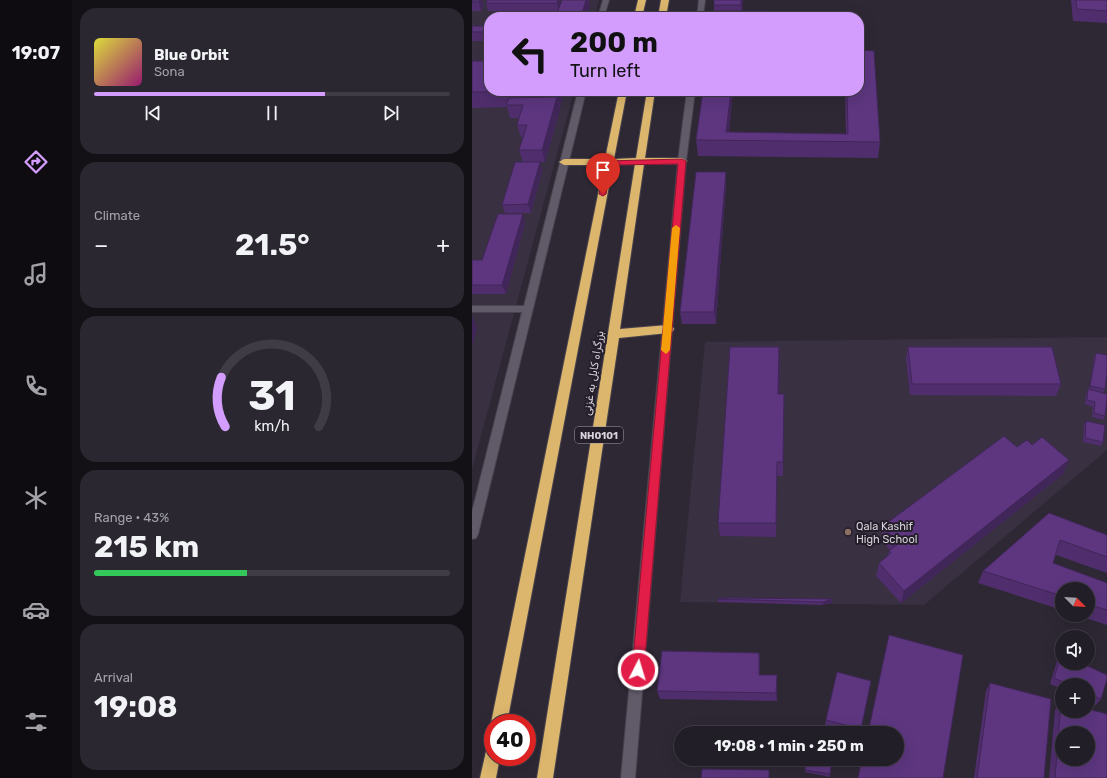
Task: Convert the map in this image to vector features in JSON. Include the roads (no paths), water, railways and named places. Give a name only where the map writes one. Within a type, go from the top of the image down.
[{"type":"highway","points":[[639,12],[642,0]]},
{"type":"highway","points":[[663,12],[665,0]]},
{"type":"highway","points":[[501,714],[622,96]]},
{"type":"highway","name":"بزرگراه کابل به غزنی","points":[[545,778],[615,334],[650,96]]},
{"type":"highway","points":[[564,162],[682,161]]},
{"type":"highway","points":[[615,334],[668,329]]},
{"type":"highway","points":[[488,778],[490,766]]},
{"type":"street","points":[[602,12],[606,0]]},
{"type":"street","points":[[701,12],[702,0]]},
{"type":"street","points":[[472,534],[581,96]]},
{"type":"street","points":[[628,778],[682,161],[690,96]]},
{"type":"street","points":[[472,309],[529,308]]},
{"type":"place","name":"Qala Kashif High School","points":[[848,532]]}]
